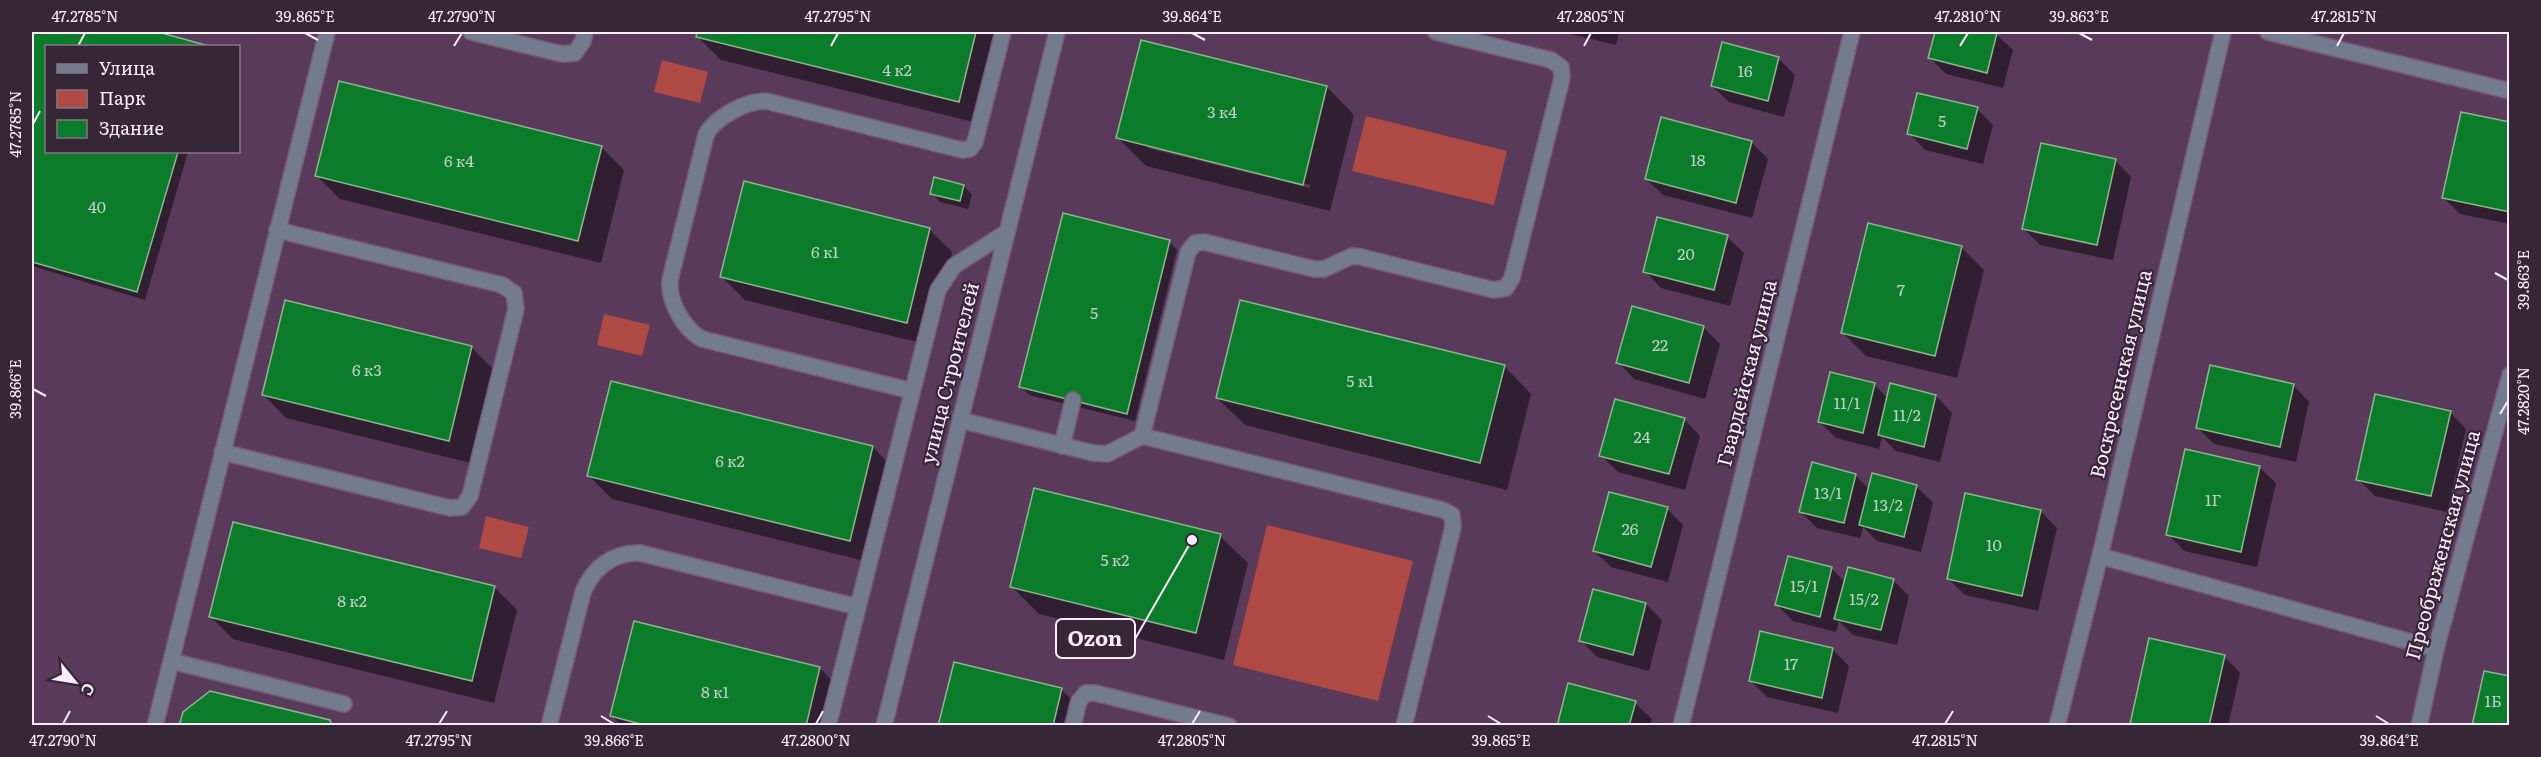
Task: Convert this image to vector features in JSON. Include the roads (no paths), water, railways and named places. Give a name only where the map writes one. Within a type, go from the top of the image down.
[{"type":"street","points":[[155,726],[327,32]]},
{"type":"street","points":[[471,32],[562,54],[574,53],[583,41],[585,32]]},
{"type":"street","points":[[912,391],[702,339],[690,330],[671,299],[670,280],[706,135],[715,123],[747,104],[766,101],[962,150],[970,149],[975,141],[1003,32]]},
{"type":"street","name":"улица Строителей","points":[[884,726],[1057,32]]},
{"type":"street","points":[[1142,436],[1188,252],[1195,243],[1204,242],[1314,269],[1324,269],[1352,256],[1361,257],[1494,290],[1506,288],[1512,278],[1562,78],[1561,66],[1551,60],[1436,32]]},
{"type":"street","name":"Гвардейская улица","points":[[1681,726],[1852,32]]},
{"type":"street","name":"Воскресенская улица","points":[[2057,726],[2100,556],[2223,32]]},
{"type":"street","points":[[2268,32],[2510,91]]},
{"type":"street","points":[[222,452],[450,508],[462,507],[470,496],[516,309],[514,293],[502,285],[278,230]]},
{"type":"street","points":[[828,726],[938,290],[954,266],[1007,232]]},
{"type":"street","name":"Преображенская улица","points":[[2419,726],[2436,649],[2510,375]]},
{"type":"street","points":[[1062,446],[1073,400]]},
{"type":"street","points":[[960,420],[1062,446],[1107,454],[1142,436],[1443,510],[1452,515],[1454,527],[1404,726]]},
{"type":"street","points":[[549,726],[583,592],[589,577],[598,567],[628,552],[640,553],[858,608]]},
{"type":"street","points":[[2100,556],[2436,649]]},
{"type":"street","points":[[171,661],[344,704]]},
{"type":"street","points":[[1073,726],[1079,701],[1086,693],[1095,693],[1228,726]]},
{"type":"place","name":"Ozon","points":[[1192,540]]}]
